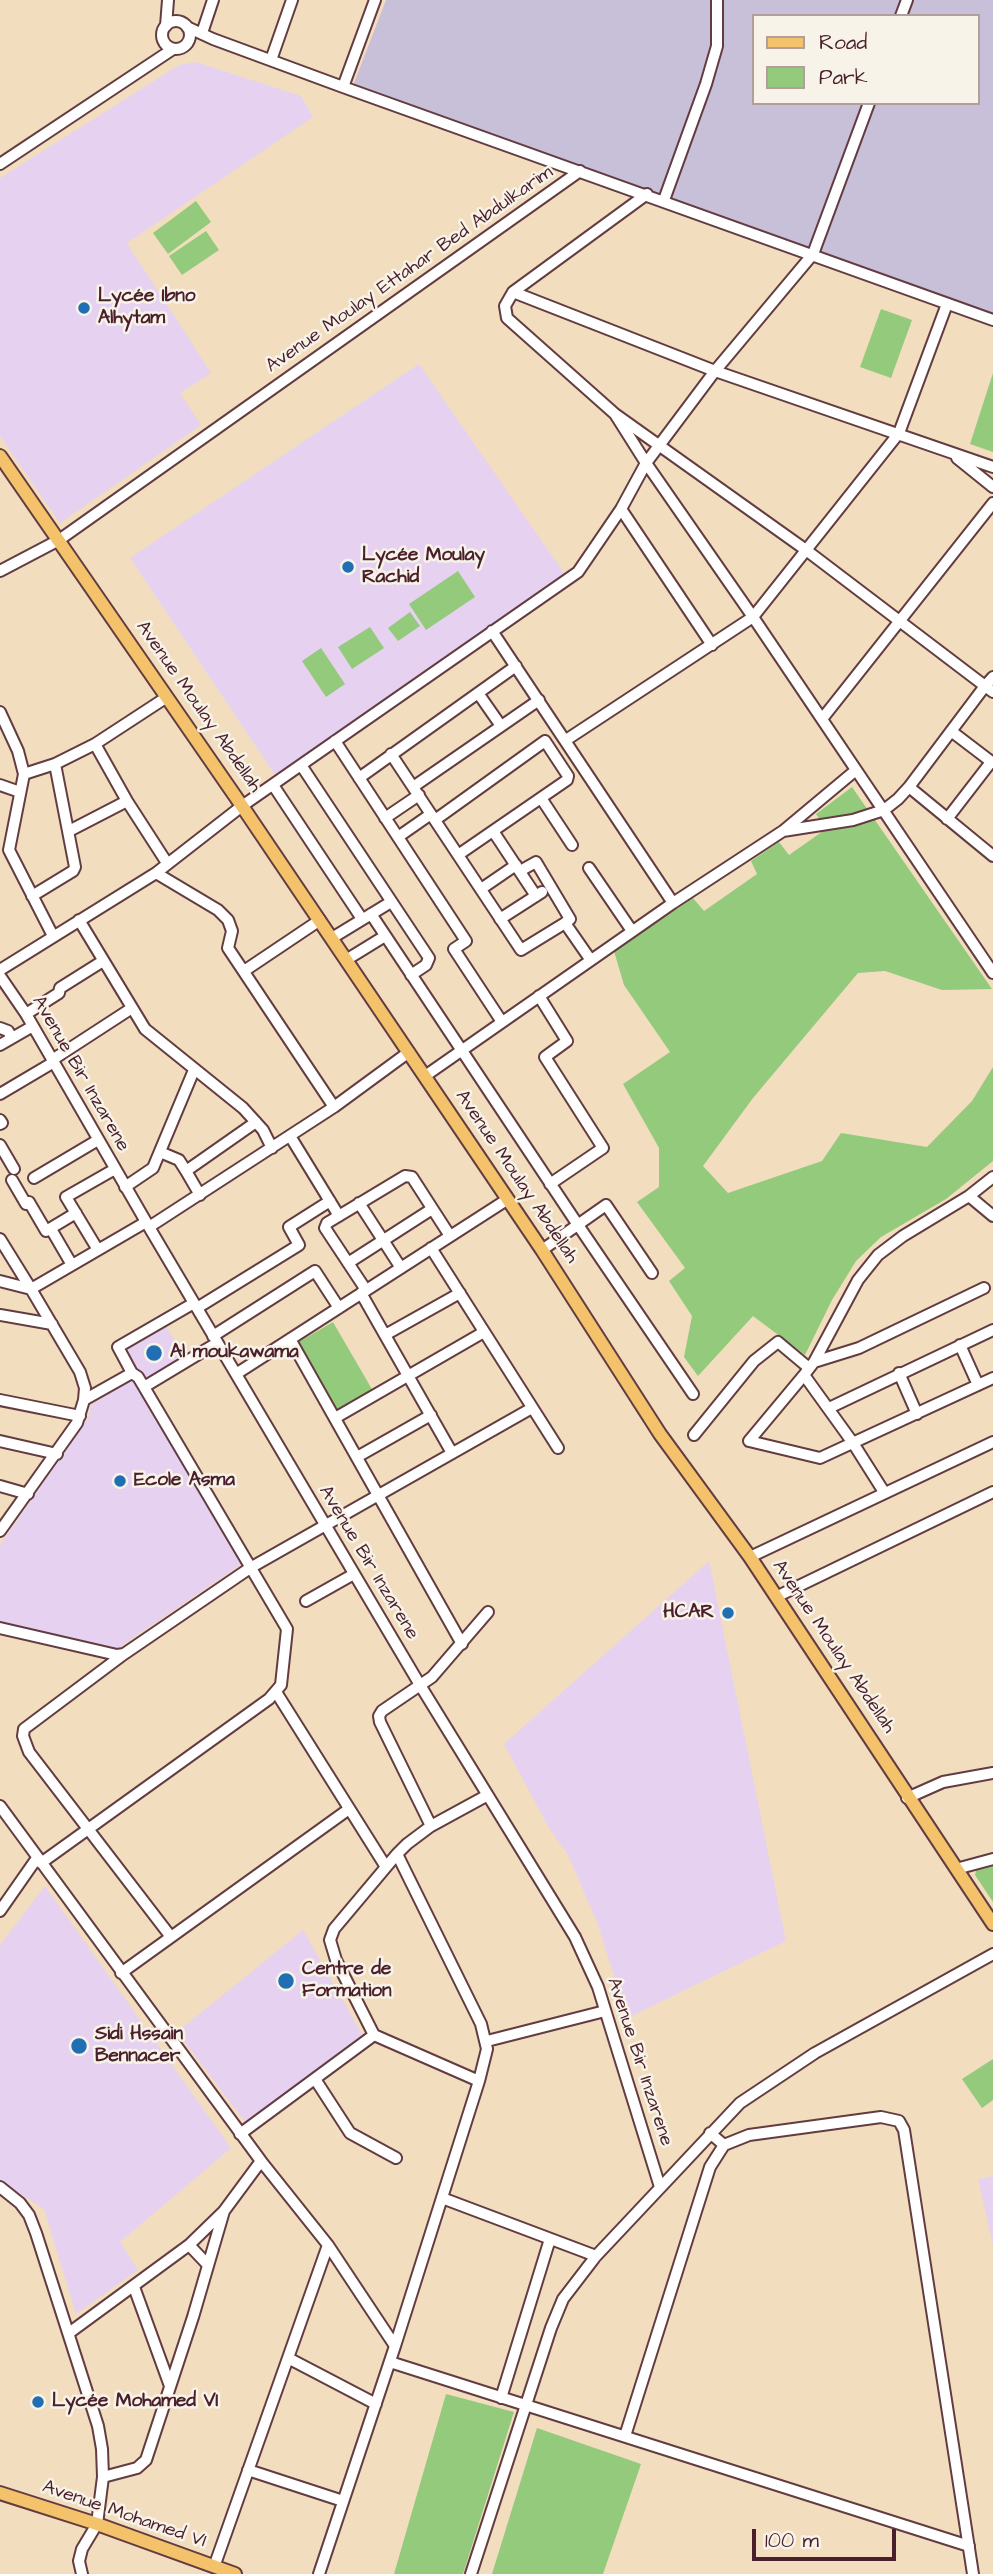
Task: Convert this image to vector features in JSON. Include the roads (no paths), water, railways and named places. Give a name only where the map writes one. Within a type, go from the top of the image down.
[{"type":"main road","name":"Avenue Moulay Abdellah","points":[[0,456],[320,920],[542,1250],[660,1434],[750,1557],[852,1708],[907,1798],[993,1924]]},
{"type":"main road","name":"Avenue Mohamed VI","points":[[0,2493],[97,2524],[223,2571]]},
{"type":"street","points":[[169,0],[190,36],[186,45]]},
{"type":"street","points":[[149,63],[162,39],[169,0]]},
{"type":"street","points":[[202,33],[213,0]]},
{"type":"street","points":[[271,60],[292,0]]},
{"type":"street","points":[[343,87],[375,0]]},
{"type":"street","points":[[664,200],[717,46],[717,0]]},
{"type":"street","points":[[166,26],[183,24],[212,39],[580,171]]},
{"type":"street","points":[[162,39],[173,49]]},
{"type":"street","points":[[0,163],[149,63],[173,49],[212,39]]},
{"type":"street","points":[[0,970],[156,873],[242,806],[578,572],[621,509],[646,463],[715,372],[813,254],[868,105]]},
{"type":"street","name":"Avenue Moulay Ettahar Bed Abdulkarim","points":[[0,571],[59,540],[580,171],[993,320]]},
{"type":"street","points":[[647,194],[513,292],[505,306],[507,317],[615,414],[990,685],[898,799],[884,810],[853,820],[783,831]]},
{"type":"street","points":[[513,292],[715,372],[993,467]]},
{"type":"street","points":[[398,837],[433,817],[545,741],[563,736],[753,617],[899,433],[947,304]]},
{"type":"street","points":[[615,414],[993,973]]},
{"type":"street","points":[[951,453],[993,487]]},
{"type":"street","points":[[822,719],[993,503]]},
{"type":"street","points":[[621,509],[712,645]]},
{"type":"street","points":[[492,631],[673,903]]},
{"type":"street","points":[[359,778],[516,666]]},
{"type":"street","points":[[478,693],[501,726]]},
{"type":"street","points":[[24,774],[55,764],[95,744],[167,697]]},
{"type":"street","points":[[385,818],[416,791],[539,700]]},
{"type":"street","points":[[1,719],[23,764],[24,774],[5,849],[53,936]]},
{"type":"street","points":[[947,819],[992,762],[951,731]]},
{"type":"street","points":[[335,741],[466,941],[454,950],[502,1022]]},
{"type":"street","points":[[458,855],[569,778],[545,741]]},
{"type":"street","points":[[95,744],[127,801],[167,863]]},
{"type":"street","points":[[391,754],[500,919],[522,951],[570,919],[536,862],[518,868],[481,890]]},
{"type":"street","points":[[32,896],[73,871],[74,858],[55,764]]},
{"type":"street","points":[[302,765],[429,958],[426,965],[411,975]]},
{"type":"street","points":[[425,1076],[590,959],[783,831],[856,770]]},
{"type":"street","points":[[0,785],[20,792]]},
{"type":"street","points":[[273,785],[366,917],[385,936],[693,1394]]},
{"type":"street","points":[[908,786],[993,856]]},
{"type":"street","points":[[541,798],[572,845]]},
{"type":"street","points":[[69,831],[127,801]]},
{"type":"street","points":[[493,831],[536,896]]},
{"type":"street","points":[[589,868],[632,931]]},
{"type":"street","points":[[156,873],[218,910],[228,920],[232,931],[228,948],[334,1107]]},
{"type":"street","points":[[500,919],[550,887]]},
{"type":"street","points":[[332,939],[391,902]]},
{"type":"street","points":[[79,920],[145,1030],[256,1122],[272,1148]]},
{"type":"street","points":[[244,971],[320,920]]},
{"type":"street","points":[[565,923],[590,959]]},
{"type":"street","points":[[346,960],[385,936]]},
{"type":"street","points":[[26,1014],[59,993],[60,988],[103,961]]},
{"type":"street","name":"Avenue Bir Inzarene","points":[[0,976],[26,1014],[147,1225],[486,1796],[575,1937],[606,2011],[660,2187]]},
{"type":"street","points":[[539,996],[568,1041],[545,1057],[603,1148],[550,1184]]},
{"type":"street","points":[[0,1094],[132,1008]]},
{"type":"street","points":[[0,1045],[33,1026]]},
{"type":"street","points":[[0,1028],[8,1031],[12,1038]]},
{"type":"street","points":[[0,1281],[32,1289],[147,1225],[200,1195],[272,1148],[409,1052]]},
{"type":"street","points":[[125,1187],[153,1168],[194,1070]]},
{"type":"street","points":[[186,1171],[256,1122]]},
{"type":"street","points":[[290,1136],[339,1216]]},
{"type":"street","points":[[34,1178],[98,1140]]},
{"type":"street","points":[[1,1148],[26,1204],[29,1202],[46,1231],[76,1213]]},
{"type":"street","points":[[160,1152],[179,1160],[200,1195]]},
{"type":"street","points":[[98,1250],[66,1197],[115,1169]]},
{"type":"street","points":[[450,1236],[412,1177],[405,1176],[327,1223],[325,1228],[348,1263],[385,1335],[452,1453]]},
{"type":"street","points":[[993,1177],[969,1196],[903,1236],[878,1255],[858,1280],[809,1368],[749,1441],[820,1458],[993,1378]]},
{"type":"street","points":[[969,1196],[993,1216]]},
{"type":"street","points":[[236,1374],[508,1199]]},
{"type":"street","points":[[0,1911],[39,1861],[89,1829],[276,1692],[281,1685],[287,1629],[118,1347],[299,1245],[289,1227],[330,1201]]},
{"type":"street","points":[[359,1203],[401,1268]]},
{"type":"street","points":[[542,1250],[606,1205],[652,1273]]},
{"type":"street","points":[[348,1263],[432,1209]]},
{"type":"street","points":[[51,1229],[72,1265]]},
{"type":"street","points":[[0,1239],[80,1372],[85,1388],[85,1400],[80,1416],[57,1454],[0,1531]]},
{"type":"street","points":[[431,1248],[558,1448]]},
{"type":"street","points":[[144,1387],[315,1271],[339,1308]]},
{"type":"street","points":[[809,1368],[859,1348],[984,1288]]},
{"type":"street","points":[[385,1335],[460,1293]]},
{"type":"street","points":[[0,1315],[52,1324]]},
{"type":"street","points":[[829,1408],[993,1330]]},
{"type":"street","points":[[335,1418],[484,1332]]},
{"type":"street","points":[[290,1339],[462,1644]]},
{"type":"street","points":[[694,1435],[754,1361],[778,1342],[809,1368],[829,1408],[884,1492]]},
{"type":"street","points":[[960,1345],[978,1385]]},
{"type":"street","points":[[85,1400],[132,1373]]},
{"type":"street","points":[[899,1373],[918,1414]]},
{"type":"street","points":[[0,1401],[80,1416]]},
{"type":"street","points":[[171,1937],[29,1752],[23,1736],[24,1729],[124,1654],[250,1568],[532,1408]]},
{"type":"street","points":[[357,1457],[431,1415]]},
{"type":"street","points":[[0,1441],[57,1454]]},
{"type":"street","points":[[750,1557],[993,1442]]},
{"type":"street","points":[[0,1486],[28,1494]]},
{"type":"street","points":[[776,1597],[993,1492]]},
{"type":"street","points":[[306,1601],[354,1574]]},
{"type":"street","points":[[431,1826],[379,1716],[382,1711],[432,1677],[488,1612]]},
{"type":"street","points":[[0,1628],[117,1656],[124,1654]]},
{"type":"street","points":[[276,1692],[386,1867]]},
{"type":"street","points":[[907,1798],[943,1782],[993,1773]]},
{"type":"street","points":[[479,2081],[374,2035],[336,1960],[330,1940],[334,1928],[407,1844],[431,1826],[486,1796]]},
{"type":"street","points":[[0,1806],[240,2134],[328,2245],[395,2346]]},
{"type":"street","points":[[121,1973],[349,1808]]},
{"type":"street","points":[[319,2574],[390,2362],[486,2058],[487,2041],[481,2024],[397,1854]]},
{"type":"street","points":[[956,1869],[993,1859]]},
{"type":"street","points":[[474,2571],[563,2299],[596,2256],[740,2103],[778,2076],[993,1954]]},
{"type":"street","points":[[487,2041],[606,2011]]},
{"type":"street","points":[[240,2134],[374,2035]]},
{"type":"street","points":[[315,2079],[350,2133],[396,2158]]},
{"type":"street","points":[[625,2436],[710,2167],[724,2144],[749,2134],[881,2116],[899,2122],[904,2130],[974,2574]]},
{"type":"street","points":[[710,2133],[724,2144]]},
{"type":"street","points":[[69,2333],[189,2245],[224,2211],[261,2161]]},
{"type":"street","points":[[0,2187],[20,2203],[29,2215],[98,2426],[103,2477],[97,2524],[82,2549],[75,2574]]},
{"type":"street","points":[[442,2198],[596,2256]]},
{"type":"street","points":[[103,2477],[142,2465],[170,2387],[224,2211]]},
{"type":"street","points":[[500,2398],[550,2239]]},
{"type":"street","points":[[189,2245],[208,2265]]},
{"type":"street","points":[[223,2571],[248,2470],[328,2245]]},
{"type":"street","points":[[134,2287],[170,2387]]},
{"type":"street","points":[[288,2358],[376,2404]]},
{"type":"street","points":[[390,2362],[969,2546]]},
{"type":"street","points":[[248,2470],[343,2501]]},
{"type":"street","points":[[79,2561],[82,2574]]},
{"type":"place","name":"Lycée Ibno Alhytam","points":[[84,308]]},
{"type":"place","name":"Lycée Moulay Rachid","points":[[348,567]]},
{"type":"place","name":"Al moukawama","points":[[154,1353]]},
{"type":"place","name":"Ecole Asma","points":[[120,1481]]},
{"type":"place","name":"HCAR","points":[[728,1613]]},
{"type":"place","name":"Centre de Formation","points":[[286,1981]]},
{"type":"place","name":"Sidi Hssain Bennacer","points":[[79,2046]]},
{"type":"place","name":"Lycée Mohamed VI","points":[[38,2402]]}]
